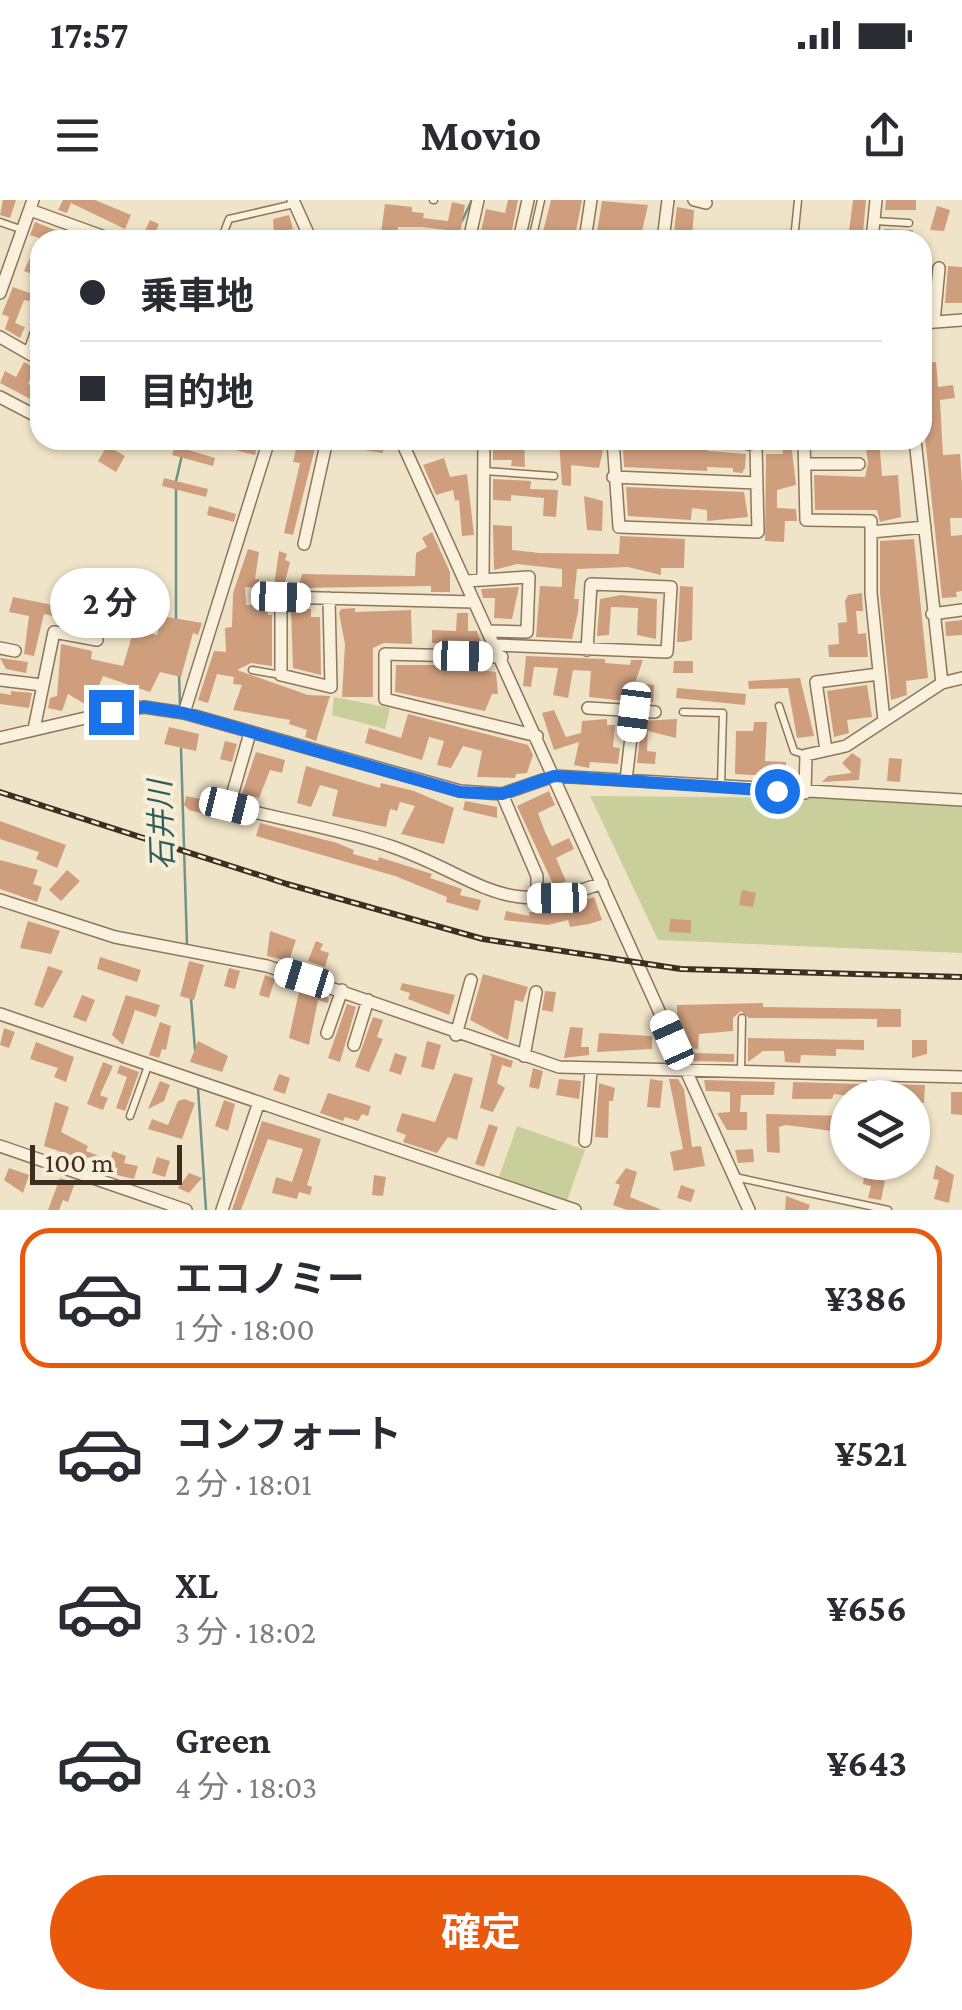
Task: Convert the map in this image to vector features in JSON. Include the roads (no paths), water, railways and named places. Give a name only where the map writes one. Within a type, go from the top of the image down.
[{"type":"street","points":[[471,230],[478,200]]},
{"type":"street","points":[[521,230],[528,200]]},
{"type":"street","points":[[586,230],[592,200]]},
{"type":"street","points":[[664,230],[668,200]]},
{"type":"street","points":[[873,230],[876,200]]},
{"type":"street","points":[[293,202],[306,230]]},
{"type":"street","points":[[0,294],[31,205],[90,230]]},
{"type":"street","points":[[932,302],[939,268]]},
{"type":"street","points":[[932,322],[962,320]]},
{"type":"street","points":[[0,337],[30,354]]},
{"type":"street","points":[[0,397],[30,413]]},
{"type":"street","points":[[184,713],[265,450]]},
{"type":"street","points":[[304,544],[325,450]]},
{"type":"street","points":[[406,450],[749,1210]]},
{"type":"street","points":[[483,578],[484,450]]},
{"type":"street","points":[[614,450],[618,527],[758,532],[756,450]]},
{"type":"street","points":[[804,450],[806,520],[871,521],[871,593],[884,721]]},
{"type":"street","points":[[916,450],[942,683]]},
{"type":"street","points":[[805,464],[859,464]]},
{"type":"street","points":[[613,477],[757,484]]},
{"type":"street","points":[[872,532],[924,527]]},
{"type":"street","points":[[466,581],[529,577],[527,632],[488,631]]},
{"type":"street","points":[[537,736],[386,699],[385,654],[667,652],[670,587],[590,584],[587,650]]},
{"type":"street","points":[[329,598],[331,687],[281,676],[281,597],[329,598],[474,602]]},
{"type":"street","points":[[932,614],[962,610]]},
{"type":"street","points":[[34,729],[54,632],[98,640]]},
{"type":"street","points":[[0,648],[15,651]]},
{"type":"street","points":[[826,750],[816,682],[879,674]]},
{"type":"street","points":[[805,793],[806,755],[846,746],[942,683],[962,678]]},
{"type":"street","points":[[0,680],[42,685]]},
{"type":"street","points":[[0,738],[144,707],[184,713],[460,792],[502,794],[554,776],[962,800]]},
{"type":"street","points":[[588,708],[655,712]]},
{"type":"street","points":[[626,780],[634,712]]},
{"type":"street","points":[[250,733],[229,806],[389,846],[499,895],[557,898],[602,883]]},
{"type":"street","points":[[502,794],[537,876],[537,898]]},
{"type":"street","points":[[0,900],[115,937],[267,966],[558,1067],[591,1071],[962,1077]]},
{"type":"street","points":[[456,1034],[471,980]]},
{"type":"street","points":[[327,1033],[342,990]]},
{"type":"street","points":[[524,1056],[536,992]]},
{"type":"street","points":[[354,1045],[368,1000]]},
{"type":"street","points":[[0,1014],[575,1210]]},
{"type":"street","points":[[585,1141],[591,1071]]},
{"type":"street","points":[[222,1210],[259,1102]]},
{"type":"street","points":[[0,1146],[186,1210]]},
{"type":"street","points":[[521,1210],[526,1194]]},
{"type":"lane","points":[[534,230],[541,200]]},
{"type":"lane","points":[[795,230],[798,200]]},
{"type":"lane","points":[[224,230],[228,219],[293,202]]},
{"type":"lane","points":[[874,221],[909,222]]},
{"type":"lane","points":[[0,222],[23,230]]},
{"type":"lane","points":[[483,471],[554,476]]},
{"type":"lane","points":[[252,670],[281,676]]},
{"type":"lane","points":[[779,706],[794,751],[806,755]]},
{"type":"lane","points":[[683,712],[724,713],[721,788]]},
{"type":"lane","points":[[741,1074],[742,1018]]},
{"type":"lane","points":[[130,1116],[148,1064]]},
{"type":"lane","points":[[870,1076],[870,1080]]},
{"type":"lane","points":[[734,1177],[888,1210]]},
{"type":"waterway","name":"石井川","points":[[462,221],[472,200]]},
{"type":"waterway","name":"石井川","points":[[176,481],[182,455]]},
{"type":"waterway","name":"石井川","points":[[176,489],[176,621]]},
{"type":"waterway","name":"石井川","points":[[179,674],[180,706]]},
{"type":"waterway","name":"石井川","points":[[181,749],[187,945]]},
{"type":"waterway","name":"石井川","points":[[191,998],[195,1050]]},
{"type":"waterway","name":"石井川","points":[[198,1088],[206,1210]]},
{"type":"railway","points":[[0,792],[287,884],[483,939],[681,969],[962,977]]}]
